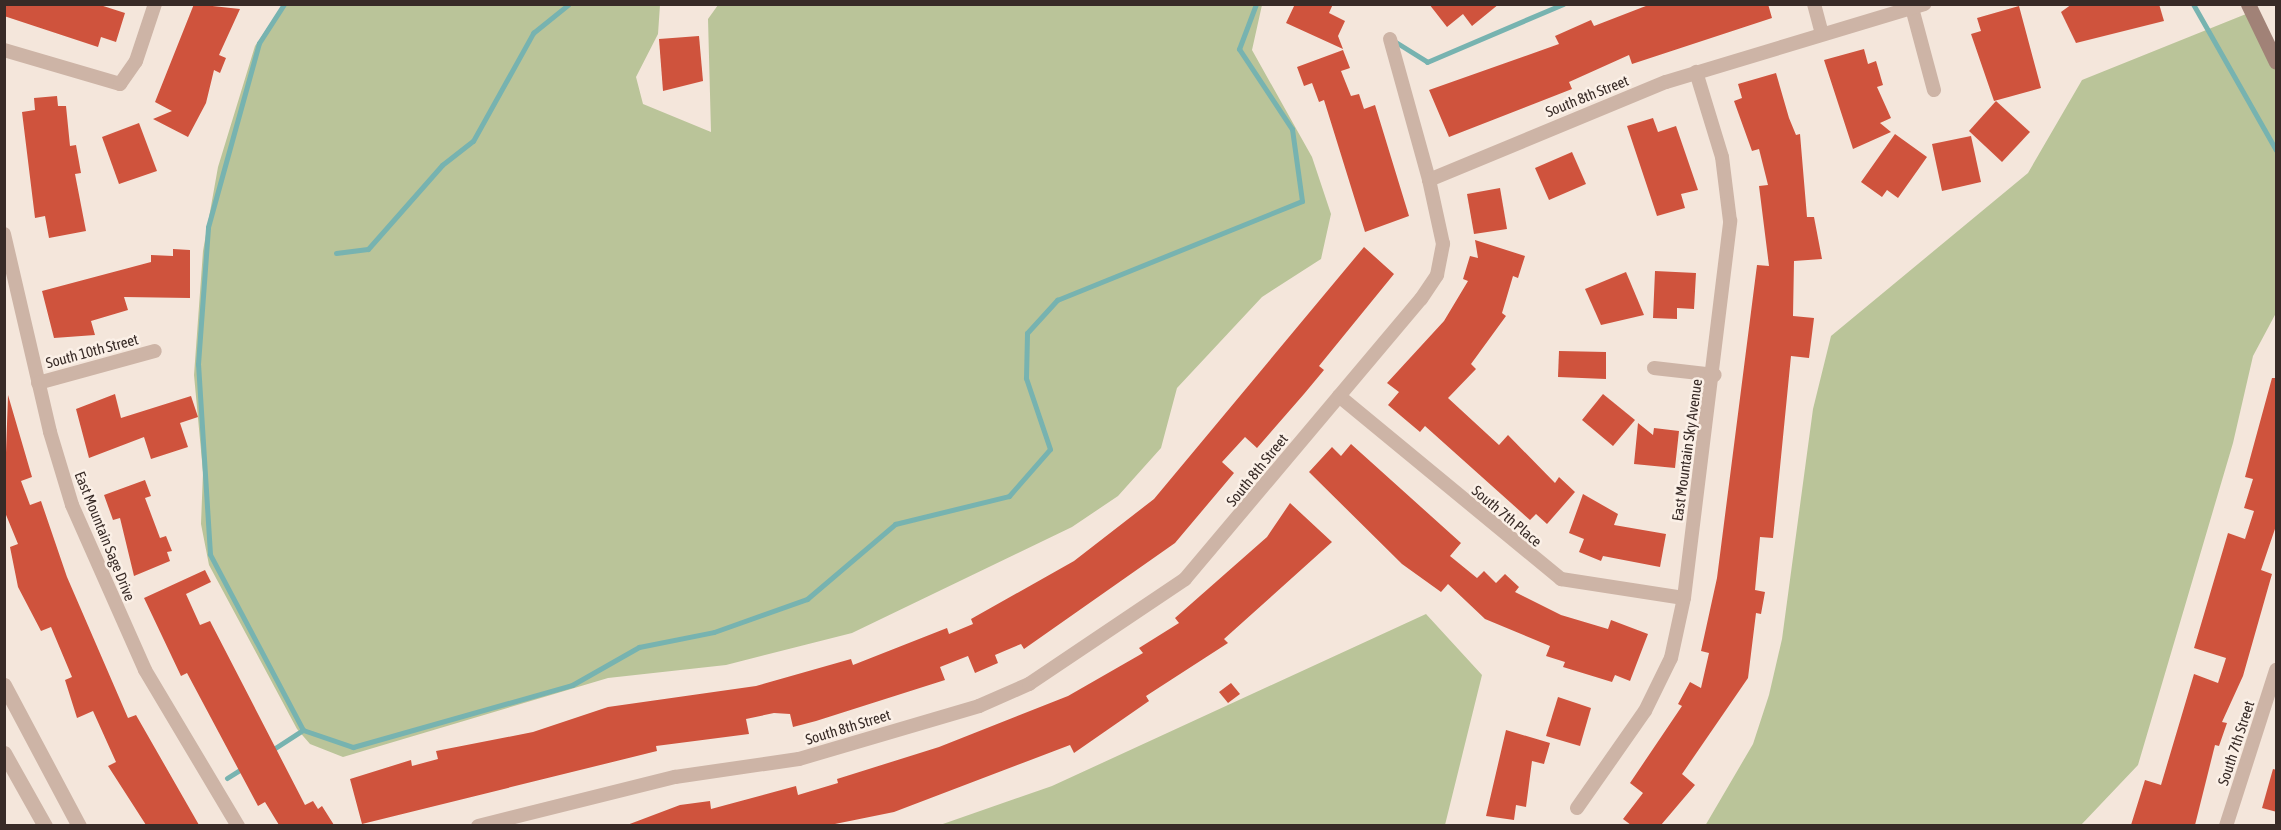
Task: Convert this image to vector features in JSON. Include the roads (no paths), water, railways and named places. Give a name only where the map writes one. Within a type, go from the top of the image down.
[{"type":"main road","points":[[2248,4],[2277,62]]},
{"type":"street","points":[[5,51],[120,84],[136,61],[155,4]]},
{"type":"street","points":[[1814,4],[1822,34]]},
{"type":"street","points":[[1918,6],[1934,90]]},
{"type":"street","name":"South 8th Street","points":[[478,825],[675,777],[799,759],[979,706],[1029,684],[1185,579],[1437,275],[1443,244],[1429,180],[1696,72],[1918,6]]},
{"type":"street","points":[[1390,39],[1429,180]]},
{"type":"street","name":"East Mountain Sky Avenue","points":[[1577,808],[1645,711],[1671,658],[1684,598],[1715,375],[1730,197],[1696,72]]},
{"type":"street","name":"East Mountain Sage Drive","points":[[4,234],[38,383],[72,506],[110,596],[200,770],[238,825]]},
{"type":"street","name":"South 10th Street","points":[[38,383],[155,351]]},
{"type":"street","points":[[1654,368],[1715,375]]},
{"type":"street","name":"South 7th Place","points":[[1339,396],[1561,579],[1684,598]]},
{"type":"street","name":"South 7th Street","points":[[2226,825],[2277,670]]},
{"type":"street","points":[[4,685],[8,703],[79,825]]},
{"type":"street","points":[[4,753],[45,825]]},
{"type":"waterway","points":[[272,750],[303,730],[210,554],[198,364],[208,227],[259,43],[284,4]]},
{"type":"waterway","points":[[336,253],[368,249],[442,165],[473,141],[533,33],[569,4]]},
{"type":"waterway","points":[[303,730],[353,747],[572,685],[639,647],[714,632],[807,599],[895,524],[1009,496],[1050,449],[1026,378],[1027,333],[1057,300],[1302,201],[1292,129],[1239,49],[1256,4]]},
{"type":"waterway","points":[[1394,41],[1427,62],[1563,4]]},
{"type":"waterway","points":[[2193,4],[2276,150]]},
{"type":"waterway","points":[[227,778],[243,768]]}]
